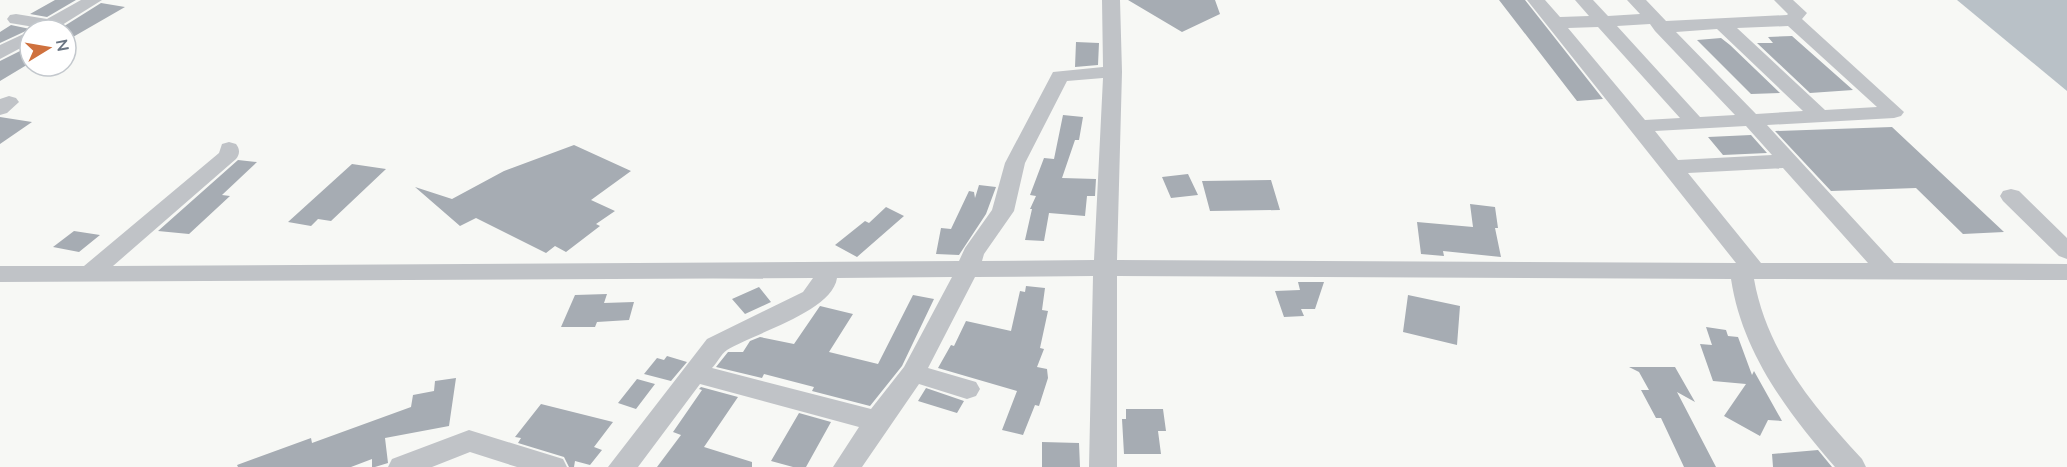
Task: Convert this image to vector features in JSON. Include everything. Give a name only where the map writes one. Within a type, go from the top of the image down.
[{"type":"street","points":[[61,18],[93,0]]},
{"type":"street","points":[[1103,467],[1105,268],[1113,72],[1112,0]]},
{"type":"street","points":[[1536,0],[1673,167],[1748,269],[1750,314],[1774,370],[1790,393],[1852,467]]},
{"type":"street","points":[[1584,0],[1695,123]]},
{"type":"street","points":[[1636,0],[1751,120],[1888,270]]},
{"type":"street","points":[[1784,0],[1798,13],[1792,20]]},
{"type":"street","points":[[1554,23],[1722,24],[1792,20],[1894,112],[1640,126]]},
{"type":"street","points":[[1722,24],[1819,115]]},
{"type":"street","points":[[0,53],[18,43]]},
{"type":"street","points":[[847,467],[913,373],[967,271],[973,253],[1003,211],[1015,163],[1060,75],[1113,72]]},
{"type":"street","points":[[90,274],[229,155],[229,148]]},
{"type":"street","points":[[1673,167],[1788,161]]},
{"type":"street","points":[[2011,195],[2067,251]]},
{"type":"street","points":[[0,274],[967,271],[1105,268],[2067,272]]},
{"type":"street","points":[[622,467],[716,345],[811,298],[825,284],[826,270]]},
{"type":"street","points":[[693,373],[877,422]]},
{"type":"street","points":[[913,373],[967,389]]},
{"type":"street","points":[[402,467],[469,441],[553,467]]},
{"type":"shaded area","points":[[1957,0],[2067,0],[2067,91]]},
{"type":"building","points":[[55,0],[76,0],[47,17],[30,14]]},
{"type":"building","points":[[1128,0],[1215,0],[1220,14],[1182,32]]},
{"type":"building","points":[[1499,0],[1525,0],[1603,99],[1577,101]]},
{"type":"building","points":[[101,3],[125,7],[78,34],[77,18]]},
{"type":"building","points":[[11,25],[18,26],[18,35],[0,43],[0,32]]},
{"type":"building","points":[[1792,36],[1853,90],[1810,93],[1757,43],[1773,43],[1768,37]]},
{"type":"building","points":[[1721,38],[1780,93],[1751,94],[1697,40]]},
{"type":"building","points":[[1076,42],[1099,43],[1098,65],[1075,67]]},
{"type":"building","points":[[18,52],[18,70],[0,81],[0,61]]},
{"type":"building","points":[[1063,115],[1083,117],[1079,140],[1075,140],[1062,178],[1096,179],[1095,196],[1087,196],[1085,216],[1049,213],[1044,241],[1025,240],[1032,209],[1030,209],[1036,196],[1030,195],[1044,158],[1054,159]]},
{"type":"building","points":[[0,117],[32,122],[0,144]]},
{"type":"building","points":[[1892,127],[2004,232],[1963,234],[1916,188],[1831,191],[1775,131]]},
{"type":"building","points":[[1751,135],[1767,153],[1723,155],[1708,137]]},
{"type":"building","points":[[574,145],[631,171],[591,200],[615,211],[596,224],[600,226],[566,252],[555,246],[546,253],[476,218],[460,226],[415,187],[452,199],[504,171]]},
{"type":"building","points":[[238,160],[257,162],[222,195],[230,196],[189,234],[158,231]]},
{"type":"building","points":[[352,164],[386,169],[331,221],[318,219],[311,226],[288,222]]},
{"type":"building","points":[[1188,174],[1198,195],[1171,198],[1162,177]]},
{"type":"building","points":[[1271,180],[1280,210],[1210,211],[1202,181]]},
{"type":"building","points":[[979,185],[996,187],[986,214],[959,255],[936,254],[941,228],[951,229],[969,191],[974,192],[975,198]]},
{"type":"building","points":[[1470,204],[1495,207],[1498,228],[1495,228],[1501,257],[1443,251],[1444,256],[1421,254],[1417,222],[1473,227]]},
{"type":"building","points":[[886,207],[904,216],[857,257],[835,245],[865,221],[869,223]]},
{"type":"building","points":[[74,231],[100,235],[79,252],[53,247]]},
{"type":"building","points":[[1298,282],[1324,282],[1315,309],[1301,309],[1304,316],[1284,317],[1275,291],[1300,290]]},
{"type":"building","points":[[1026,286],[1045,288],[1042,310],[1048,311],[1040,348],[1044,349],[1037,367],[1047,369],[1048,378],[1039,406],[1035,405],[1023,435],[1002,430],[1017,391],[938,368],[951,345],[954,346],[966,321],[1011,331],[1020,291],[1025,292]]},
{"type":"building","points":[[759,287],[771,302],[745,314],[732,299]]},
{"type":"building","points":[[607,294],[604,303],[634,302],[629,320],[597,322],[595,327],[561,327],[575,295]]},
{"type":"building","points":[[913,295],[934,299],[902,366],[870,406],[812,391],[814,387],[764,374],[762,378],[716,367],[728,352],[743,352],[750,341],[760,337],[794,344],[820,306],[853,314],[829,352],[878,364]]},
{"type":"building","points":[[1408,295],[1460,306],[1457,345],[1403,332]]},
{"type":"building","points":[[1706,327],[1726,330],[1728,336],[1738,337],[1752,375],[1754,371],[1782,421],[1768,420],[1760,436],[1724,416],[1746,384],[1713,381],[1700,344],[1712,345]]},
{"type":"building","points":[[667,356],[687,362],[671,381],[644,374],[657,358],[664,360]]},
{"type":"building","points":[[1629,367],[1675,367],[1695,402],[1677,392],[1716,467],[1684,467],[1661,418],[1656,418],[1641,390],[1649,390],[1639,372]]},
{"type":"building","points":[[456,378],[449,426],[385,438],[388,463],[372,467],[372,459],[351,467],[238,467],[237,465],[311,438],[312,443],[411,407],[413,395],[434,391],[435,381]]},
{"type":"building","points":[[637,379],[655,384],[636,409],[618,403]]},
{"type":"building","points":[[701,387],[738,397],[704,447],[752,462],[752,467],[657,467],[681,435],[673,432],[702,390],[699,389]]},
{"type":"building","points":[[926,388],[964,401],[957,413],[918,401]]},
{"type":"building","points":[[541,404],[613,422],[594,447],[602,450],[590,465],[575,461],[574,467],[569,467],[564,457],[518,443],[521,438],[515,437]]},
{"type":"building","points":[[1126,409],[1163,409],[1166,431],[1158,431],[1161,454],[1124,454],[1122,419],[1126,419]]},
{"type":"building","points":[[799,413],[831,422],[806,467],[793,467],[771,461]]},
{"type":"building","points":[[1042,442],[1079,443],[1080,467],[1042,467]]},
{"type":"building","points":[[1818,450],[1832,467],[1773,467],[1772,454]]}]
